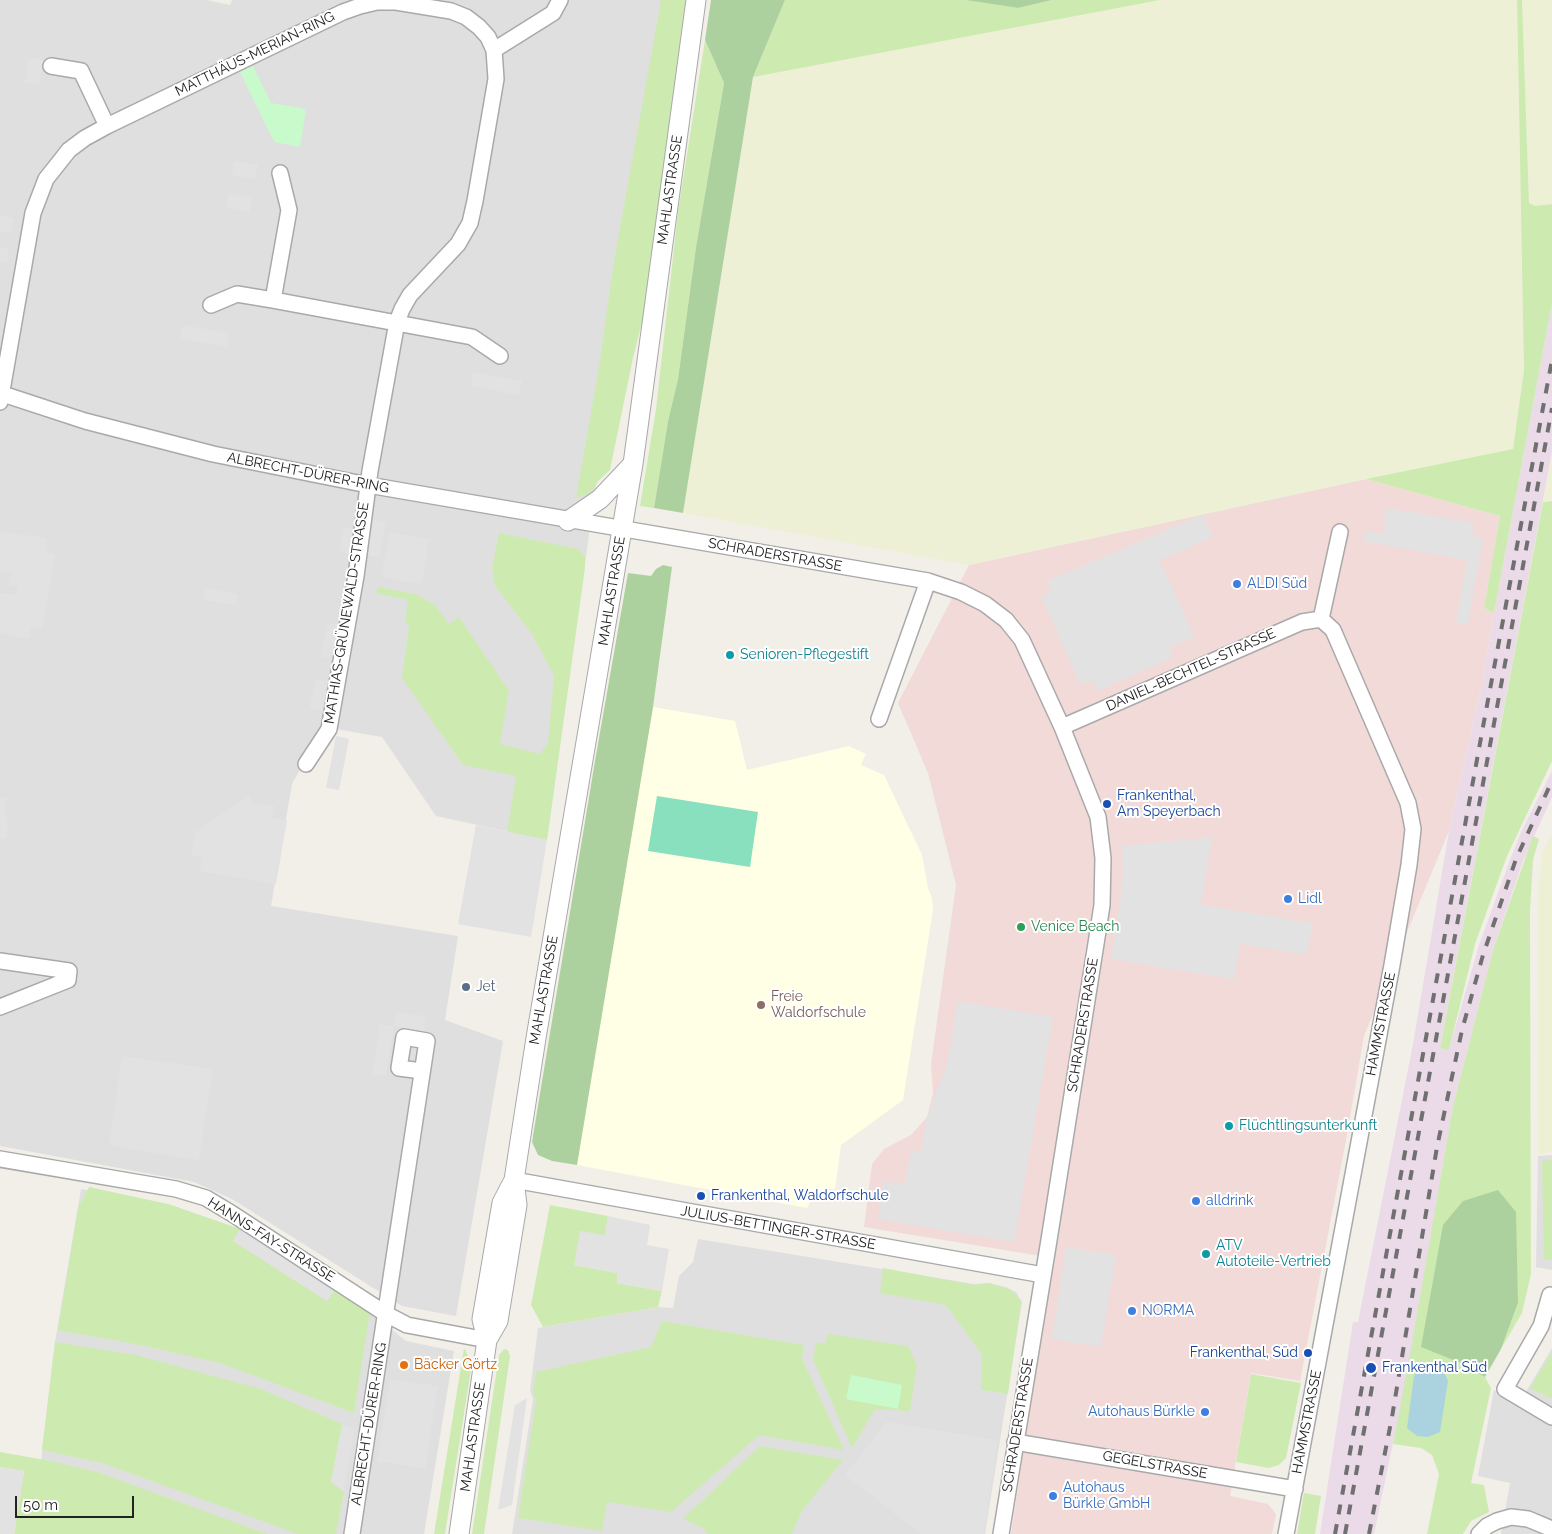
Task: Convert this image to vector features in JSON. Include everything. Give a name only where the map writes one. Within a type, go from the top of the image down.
[{"type":"street","points":[[494,50],[553,13],[560,0]]},
{"type":"street","name":"MAHLASTRASSE","points":[[459,1534],[487,1340],[498,1321],[517,1205],[514,1180],[536,1038],[633,464],[696,0]]},
{"type":"street","name":"MATTHÄUS-MERIAN-RING","points":[[0,396],[33,213],[46,178],[69,150],[85,138],[108,126],[360,3],[396,2],[451,11],[466,17],[480,27],[488,37],[494,50],[496,79],[475,201],[470,223],[458,244],[410,295],[397,322],[368,485]]},
{"type":"street","points":[[51,66],[80,71],[108,126]]},
{"type":"street","points":[[273,300],[289,210],[280,173]]},
{"type":"street","points":[[211,305],[237,294],[273,300],[472,336],[500,356]]},
{"type":"street","name":"ALBRECHT-DÜRER-RING","points":[[0,396],[158,441],[213,454],[368,485],[622,530]]},
{"type":"street","points":[[568,521],[600,500],[633,464]]},
{"type":"street","name":"MATHIAS-GRÜNEWALD-STRASSE","points":[[306,764],[329,729],[356,576],[368,485]]},
{"type":"street","name":"SCHRADERSTRASSE","points":[[622,530],[928,581],[961,592],[985,604],[1006,620],[1022,640],[1062,727],[1098,817],[1103,858],[1100,914],[1001,1534]]},
{"type":"street","points":[[1321,619],[1340,532]]},
{"type":"street","points":[[879,718],[928,581]]},
{"type":"street","name":"DANIEL-BECHTEL-STRASSE","points":[[1062,727],[1302,622],[1321,619]]},
{"type":"street","name":"HAMMSTRASSE","points":[[1286,1534],[1394,956],[1413,829],[1408,803],[1337,639],[1333,630],[1321,619]]},
{"type":"street","points":[[0,961],[69,972],[68,980],[0,1007]]},
{"type":"street","points":[[386,1314],[422,1071]]},
{"type":"street","name":"HANNS-FAY-STRASSE","points":[[0,1159],[176,1189],[206,1198],[386,1314],[407,1325],[487,1340]]},
{"type":"street","name":"JULIUS-BETTINGER-STRASSE","points":[[514,1180],[1043,1275]]},
{"type":"street","points":[[1550,1295],[1541,1326],[1505,1389],[1552,1418]]},
{"type":"street","name":"ALBRECHT-DÜRER-RING","points":[[352,1534],[386,1314]]},
{"type":"street","name":"GEGELSTRASSE","points":[[1015,1442],[1295,1489]]},
{"type":"street","points":[[1479,1534],[1487,1526],[1511,1517],[1528,1519],[1552,1529]]},
{"type":"shaded area","points":[[0,0],[207,0],[230,5],[232,0],[666,0],[547,840],[436,816],[382,737],[324,727],[292,784],[271,906],[458,936],[445,1020],[503,1041],[456,1316],[402,1306],[232,1199],[194,1182],[0,1146]]},
{"type":"shaded area","points":[[1160,0],[1517,0],[1524,370],[1513,449],[969,565],[683,513],[753,77]]},
{"type":"shaded area","points":[[1522,0],[1552,0],[1552,204],[1535,206],[1529,203]]},
{"type":"shaded area","points":[[29,58],[44,60],[39,85],[25,82]]},
{"type":"shaded area","points":[[234,161],[258,165],[255,179],[232,175]]},
{"type":"shaded area","points":[[229,194],[252,198],[249,212],[226,208]]},
{"type":"shaded area","points":[[0,216],[14,218],[12,233],[0,231]]},
{"type":"shaded area","points":[[0,247],[9,249],[7,263],[0,262]]},
{"type":"shaded area","points":[[1552,303],[1552,452],[1440,1047],[1449,1049],[1479,945],[1511,857],[1522,830],[1552,771],[1552,797],[1523,861],[1493,950],[1453,1106],[1407,1376],[1374,1534],[1320,1534],[1353,1322],[1358,1322],[1413,1044],[1449,831],[1482,683]]},
{"type":"shaded area","points":[[183,325],[229,333],[227,347],[180,339]]},
{"type":"shaded area","points":[[473,372],[522,381],[519,395],[471,386]]},
{"type":"shaded area","points":[[1552,452],[1552,500],[1543,502]]},
{"type":"shaded area","points":[[1366,479],[1500,516],[1484,608],[1494,613],[1482,683],[1449,831],[1364,1036],[1300,1381],[1251,1373],[1230,1496],[1268,1504],[1276,1514],[1272,1534],[1011,1534],[1053,1258],[864,1227],[872,1164],[884,1149],[911,1135],[927,1117],[933,1093],[931,1064],[956,885],[928,773],[898,703],[969,565]]},
{"type":"shaded area","points":[[1387,508],[1474,523],[1472,535],[1483,538],[1468,625],[1456,622],[1467,560],[1363,541],[1365,531],[1383,534]]},
{"type":"shaded area","points":[[1202,515],[1213,537],[1160,560],[1194,637],[1169,648],[1173,657],[1097,691],[1092,680],[1080,684],[1041,596],[1052,592],[1047,581]]},
{"type":"shaded area","points":[[373,520],[386,522],[380,557],[367,555]]},
{"type":"shaded area","points":[[344,527],[355,529],[351,555],[339,552]]},
{"type":"shaded area","points":[[0,531],[46,538],[45,546],[47,547],[47,553],[55,555],[42,629],[31,627],[29,639],[0,633],[0,593],[17,595],[18,587],[9,585],[11,573],[0,571]]},
{"type":"shaded area","points":[[389,532],[429,539],[422,584],[381,577]]},
{"type":"shaded area","points":[[205,588],[238,594],[236,605],[203,600]]},
{"type":"shaded area","points":[[327,623],[339,625],[333,659],[321,657]]},
{"type":"shaded area","points":[[315,679],[330,682],[325,711],[310,708]]},
{"type":"shaded area","name":"Freie Waldorfschule","points":[[653,707],[735,721],[747,770],[849,746],[866,754],[861,765],[884,775],[922,855],[933,910],[903,1100],[841,1145],[835,1189],[826,1189],[817,1193],[807,1208],[577,1165]]},
{"type":"shaded area","points":[[336,736],[349,739],[339,790],[326,788]]},
{"type":"shaded area","points":[[249,796],[255,805],[274,806],[272,818],[287,820],[276,884],[200,871],[202,857],[191,855],[195,830],[200,831],[201,827]]},
{"type":"shaded area","points":[[0,797],[7,798],[5,810],[8,825],[6,839],[0,838]]},
{"type":"shaded area","points":[[476,825],[547,840],[531,937],[458,924]]},
{"type":"shaded area","points":[[1552,833],[1552,1152],[1538,1154],[1538,886],[1543,851]]},
{"type":"shaded area","points":[[1212,837],[1201,905],[1312,923],[1307,955],[1240,944],[1234,979],[1111,959],[1121,897],[1122,846]]},
{"type":"shaded area","points":[[958,1001],[1053,1017],[1014,1242],[878,1219],[884,1181],[905,1184],[911,1152],[921,1152],[927,1117],[947,1065]]},
{"type":"shaded area","points":[[396,1012],[426,1016],[424,1031],[394,1026]]},
{"type":"shaded area","points":[[380,1024],[394,1026],[386,1076],[372,1074]]},
{"type":"shaded area","points":[[122,1056],[213,1069],[199,1160],[109,1145]]},
{"type":"shaded area","points":[[1552,1155],[1552,1270],[1536,1267],[1538,1156]]},
{"type":"shaded area","points":[[81,1189],[168,1204],[240,1229],[370,1312],[406,1341],[454,1351],[424,1534],[38,1534],[42,1450],[55,1342]]},
{"type":"shaded area","points":[[608,1216],[650,1225],[647,1245],[669,1249],[662,1291],[617,1283],[618,1273],[574,1265],[580,1231],[605,1235]]},
{"type":"shaded area","points":[[240,1229],[335,1290],[327,1301],[233,1241]]},
{"type":"shaded area","points":[[698,1239],[974,1284],[989,1283],[1006,1287],[1016,1292],[1022,1302],[985,1534],[512,1534],[533,1399],[530,1391],[538,1328],[658,1307],[673,1308],[679,1276],[693,1262]]},
{"type":"shaded area","points":[[1066,1247],[1116,1255],[1101,1347],[1052,1339]]},
{"type":"shaded area","points":[[1552,1348],[1552,1534],[1501,1534],[1510,1483],[1478,1476],[1494,1390],[1518,1405]]},
{"type":"shaded area","points":[[390,1379],[438,1386],[425,1469],[377,1461]]},
{"type":"shaded area","points":[[527,1398],[512,1505],[498,1510],[515,1405]]},
{"type":"shaded area","points":[[886,1422],[998,1440],[984,1534],[921,1534],[845,1475]]},
{"type":"shaded area","points":[[342,1424],[354,1429],[344,1492],[331,1482]]},
{"type":"shaded area","points":[[0,1467],[24,1471],[14,1534],[0,1534]]},
{"type":"green space","points":[[661,0],[687,0],[649,294],[633,358],[610,470],[598,481],[594,489],[586,495],[576,497],[599,367],[613,267]]},
{"type":"green space","points":[[711,0],[785,0],[753,77],[683,513],[654,508],[668,421],[678,379],[696,247],[724,83],[705,40]]},
{"type":"green space","points":[[785,0],[965,0],[1018,8],[1052,0],[1160,0],[753,77]]},
{"type":"green space","points":[[965,0],[1052,0],[1018,8]]},
{"type":"green space","points":[[1517,0],[1522,0],[1529,203],[1535,206],[1552,204],[1552,303],[1494,613],[1484,608],[1500,516],[1366,479],[1513,449],[1524,370]]},
{"type":"green space","points":[[705,40],[724,83],[696,247],[678,379],[668,421],[654,508],[640,506],[656,409],[678,212]]},
{"type":"green space","points":[[253,66],[271,103],[306,109],[300,147],[274,142],[240,72]]},
{"type":"green space","points":[[1552,501],[1552,761],[1507,856],[1475,944],[1449,1050],[1440,1048],[1543,502]]},
{"type":"green space","points":[[499,533],[579,549],[585,557],[547,840],[507,832],[516,776],[463,765],[402,678],[409,626],[405,623],[408,600],[376,593],[378,587],[415,594],[434,604],[449,624],[459,617],[509,691],[500,744],[540,754],[548,743],[554,676],[532,634],[495,586],[492,568]]},
{"type":"green space","points":[[663,565],[672,567],[653,707],[577,1165],[552,1161],[538,1155],[532,1142],[628,573],[651,576],[656,569]]},
{"type":"green space","points":[[657,796],[758,812],[750,867],[648,851]]},
{"type":"green space","points":[[1533,836],[1539,839],[1533,860],[1530,912],[1531,1274],[1522,1313],[1501,1349],[1518,1303],[1421,1346],[1458,1362],[1485,1377],[1491,1388],[1471,1483],[1484,1485],[1489,1512],[1471,1521],[1463,1534],[1427,1534],[1439,1474],[1432,1455],[1421,1448],[1393,1444],[1453,1106],[1493,950]]},
{"type":"green space","points":[[1552,1160],[1552,1260],[1544,1259],[1542,1161]]},
{"type":"green space","points":[[89,1187],[168,1204],[240,1229],[233,1241],[327,1301],[335,1290],[370,1312],[354,1413],[220,1363],[140,1345],[58,1330],[78,1208]]},
{"type":"green space","points":[[1498,1190],[1516,1212],[1518,1303],[1501,1349],[1485,1377],[1458,1362],[1421,1347],[1443,1225],[1463,1201]]},
{"type":"green space","points":[[550,1205],[608,1216],[605,1235],[574,1265],[618,1273],[617,1283],[662,1291],[658,1307],[543,1327],[531,1305]]},
{"type":"green space","points":[[883,1268],[974,1285],[989,1283],[1015,1293],[1021,1303],[1008,1394],[981,1390],[982,1355],[946,1305],[880,1293]]},
{"type":"green space","points":[[662,1321],[804,1345],[802,1359],[844,1450],[759,1435],[671,1512],[607,1502],[602,1531],[518,1518],[536,1400],[533,1392],[536,1372],[651,1347]]},
{"type":"green space","points":[[828,1334],[908,1346],[917,1365],[910,1411],[875,1409],[852,1448],[813,1359],[817,1342],[825,1344]]},
{"type":"green space","points":[[55,1342],[136,1355],[261,1389],[342,1424],[332,1481],[344,1492],[336,1534],[298,1534],[102,1463],[42,1450]]},
{"type":"green space","points":[[464,1348],[472,1363],[445,1534],[434,1534]]},
{"type":"green space","points":[[504,1349],[508,1350],[510,1356],[484,1534],[472,1534],[499,1355]]},
{"type":"green space","points":[[1552,1352],[1552,1399],[1530,1388]]},
{"type":"green space","points":[[1251,1374],[1301,1383],[1286,1458],[1279,1465],[1269,1468],[1236,1462]]},
{"type":"green space","points":[[851,1375],[902,1385],[898,1409],[846,1399]]},
{"type":"green space","points":[[760,1446],[843,1460],[802,1511],[792,1534],[707,1534],[705,1529],[683,1519]]},
{"type":"green space","points":[[0,1452],[97,1472],[267,1534],[14,1534],[24,1471],[0,1467]]},
{"type":"green space","points":[[1304,1493],[1321,1496],[1315,1534],[1297,1534]]},
{"type":"water","points":[[1418,1369],[1444,1372],[1448,1381],[1440,1432],[1428,1437],[1417,1436],[1407,1428],[1414,1376]]},
{"type":"railway","points":[[1335,1534],[1552,360]]},
{"type":"railway","points":[[1345,1534],[1552,408]]},
{"type":"railway","points":[[1369,1534],[1392,1417],[1437,1147],[1462,1030],[1483,955],[1516,859],[1552,781]]},
{"type":"place","name":"ALDI Süd","points":[[1237,584]]},
{"type":"place","name":"Senioren-Pflegestift","points":[[730,655]]},
{"type":"place","name":"Frankenthal, Am Speyerbach","points":[[1107,804]]},
{"type":"place","name":"Lidl","points":[[1288,899]]},
{"type":"place","name":"Venice Beach","points":[[1021,927]]},
{"type":"place","name":"Jet","points":[[466,987]]},
{"type":"place","name":"Freie Waldorfschule","points":[[761,1005]]},
{"type":"place","name":"Flüchtlingsunterkunft","points":[[1229,1126]]},
{"type":"place","name":"Frankenthal, Waldorfschule","points":[[701,1196]]},
{"type":"place","name":"alldrink","points":[[1196,1201]]},
{"type":"place","name":"ATV Autoteile-Vertrieb","points":[[1206,1254]]},
{"type":"place","name":"NORMA","points":[[1132,1311]]},
{"type":"place","name":"Frankenthal, Süd","points":[[1308,1353]]},
{"type":"place","name":"Bäcker Görtz","points":[[404,1365]]},
{"type":"place","name":"Frankenthal Süd","points":[[1371,1368]]},
{"type":"place","name":"Autohaus Bürkle","points":[[1205,1412]]},
{"type":"place","name":"Autohaus Bürkle GmbH","points":[[1053,1496]]}]
